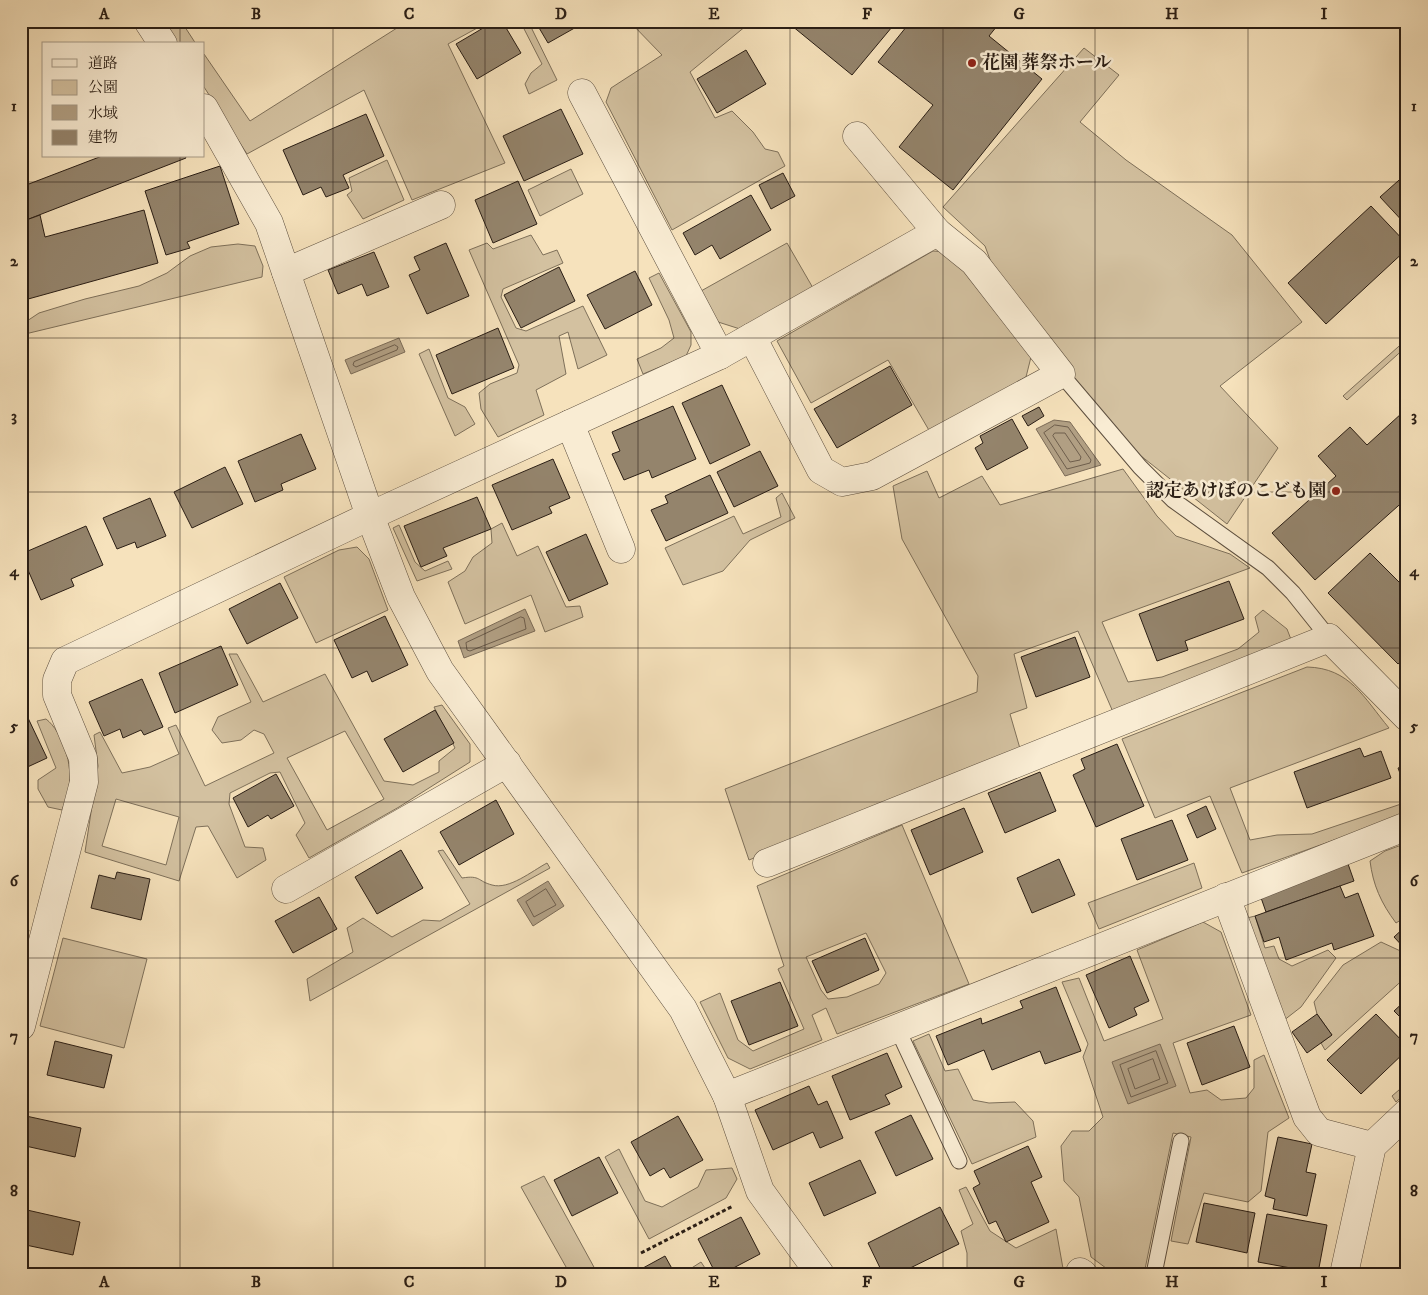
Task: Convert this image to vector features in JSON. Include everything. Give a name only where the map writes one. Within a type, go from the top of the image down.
[{"type":"street","points":[[148,21],[162,42]]},
{"type":"street","points":[[582,93],[720,355]]},
{"type":"street","points":[[205,110],[269,223],[370,516],[402,597],[440,671],[684,1009],[727,1096],[760,1191],[820,1274]]},
{"type":"street","points":[[752,337],[821,470],[842,482],[872,476],[1060,374],[974,262],[938,232],[857,136]]},
{"type":"street","points":[[286,272],[441,206]]},
{"type":"street","points":[[21,1026],[84,782],[82,758],[57,695],[57,680],[65,661],[370,516],[720,355],[938,232]]},
{"type":"street","points":[[570,424],[621,549]]},
{"type":"street","points":[[767,863],[1329,638],[1407,717]]},
{"type":"street","points":[[286,888],[507,763]]},
{"type":"street","points":[[727,1096],[1226,896],[1407,826]]},
{"type":"street","points":[[1226,896],[1307,1117],[1319,1132],[1372,1146]]},
{"type":"street","points":[[1344,1274],[1372,1146],[1407,1113]]},
{"type":"lane","points":[[1060,374],[1140,467],[1173,500],[1268,568],[1293,594],[1329,638]]},
{"type":"lane","points":[[897,1028],[959,1161]]},
{"type":"lane","points":[[1154,1274],[1181,1141]]},
{"type":"path","points":[[641,1254],[760,1191]]},
{"type":"green space","points":[[161,21],[181,21],[195,42],[175,42]]},
{"type":"green space","points":[[408,21],[490,21],[448,44],[505,163],[412,200],[364,90],[247,154],[205,89],[205,55],[250,121]]},
{"type":"green space","points":[[520,21],[528,21],[557,80],[529,94],[525,84],[531,73],[542,64]]},
{"type":"green space","points":[[629,21],[752,21],[690,72],[715,118],[732,111],[753,132],[765,149],[778,152],[785,166],[672,230],[606,102],[611,88],[662,55]]},
{"type":"green space","points":[[1084,48],[1119,75],[1080,122],[1126,160],[1232,235],[1302,322],[1220,386],[1278,448],[1227,524],[1136,452],[1051,351],[995,273],[985,246],[943,207]]},
{"type":"green space","points":[[387,160],[404,200],[363,219],[347,195],[352,191],[349,178]]},
{"type":"green space","points":[[571,169],[583,194],[540,216],[528,190]]},
{"type":"green space","points":[[531,235],[543,255],[557,250],[563,263],[503,289],[501,297],[516,328],[526,331],[583,306],[607,355],[578,369],[568,332],[559,336],[566,374],[536,390],[544,415],[498,437],[481,409],[479,393],[490,384],[517,373],[519,365],[469,250],[487,243],[493,249]]},
{"type":"green space","points":[[787,243],[813,288],[740,329],[715,321],[701,291]]},
{"type":"green space","points":[[238,244],[255,246],[263,266],[262,277],[21,335],[21,325],[39,313],[85,299],[139,286],[167,273],[190,256],[211,247]]},
{"type":"green space","points":[[933,251],[948,252],[1032,353],[1026,377],[930,432],[888,360],[811,403],[777,341]]},
{"type":"green space","points":[[659,273],[691,332],[691,345],[686,356],[643,374],[637,359],[661,348],[674,338],[669,320],[649,278]]},
{"type":"green space","points":[[1407,339],[1407,346],[1347,400],[1343,396]]},
{"type":"green space","points":[[429,349],[448,398],[465,407],[475,424],[455,436],[419,354]]},
{"type":"green space","points":[[1123,469],[1157,516],[1176,536],[1230,554],[1250,568],[1102,622],[1128,682],[1162,677],[1238,649],[1259,632],[1255,617],[1263,610],[1287,629],[1292,642],[1113,712],[1078,631],[1014,654],[1027,708],[1010,714],[1021,752],[749,860],[725,789],[977,692],[978,676],[902,539],[893,486],[927,471],[939,498],[982,476],[1000,505]]},
{"type":"green space","points":[[782,493],[795,518],[750,540],[723,571],[683,585],[665,548],[734,516],[743,534],[781,517],[776,498]]},
{"type":"green space","points":[[502,523],[517,556],[538,546],[566,607],[580,606],[583,617],[545,632],[531,595],[465,624],[448,582],[465,571],[473,557],[492,543],[491,529]]},
{"type":"green space","points":[[399,525],[415,562],[425,571],[448,561],[452,569],[417,581],[393,528]]},
{"type":"green space","points":[[357,547],[369,559],[388,610],[316,643],[284,577],[339,550]]},
{"type":"green space","points":[[229,654],[237,654],[263,702],[325,674],[384,781],[413,785],[439,772],[439,761],[455,748],[434,707],[442,705],[470,744],[470,762],[399,807],[309,858],[296,835],[305,823],[280,772],[270,773],[230,793],[229,804],[245,847],[263,848],[266,860],[237,878],[208,826],[196,827],[179,881],[85,852],[98,766],[94,735],[100,732],[122,773],[150,767],[179,754],[168,728],[176,725],[205,786],[274,753],[264,734],[254,730],[241,740],[222,743],[212,730],[218,717],[251,702]],"holes":[[[345,731],[384,799],[327,830],[287,758]],[[116,799],[179,817],[166,865],[102,846]]]},
{"type":"green space","points":[[1307,667],[1322,669],[1345,679],[1355,687],[1389,728],[1230,788],[1250,840],[1277,835],[1312,834],[1404,803],[1407,806],[1407,814],[1242,873],[1210,796],[1155,818],[1122,739]]},
{"type":"green space","points":[[46,719],[62,741],[68,760],[70,779],[62,810],[48,807],[38,789],[38,780],[56,768],[37,721]]},
{"type":"green space","points":[[902,825],[969,984],[837,1034],[826,1008],[812,1015],[822,1040],[750,1069],[728,1058],[700,1002],[720,993],[738,1040],[753,1051],[804,1029],[778,969],[784,966],[757,886]],"holes":[[[866,933],[886,973],[879,984],[847,997],[828,999],[821,990],[806,957]]]},
{"type":"green space","points":[[1407,843],[1407,916],[1396,923],[1378,894],[1370,861],[1385,851]]},
{"type":"green space","points":[[443,850],[462,878],[476,878],[492,885],[506,885],[547,863],[550,868],[310,1001],[307,979],[353,952],[347,928],[363,918],[392,937],[423,920],[440,921],[470,904],[438,851]]},
{"type":"green space","points":[[1194,863],[1202,888],[1099,929],[1088,903]]},
{"type":"green space","points":[[1255,916],[1265,948],[1274,946],[1279,959],[1292,966],[1328,950],[1336,958],[1301,1007],[1283,1021],[1247,918]]},
{"type":"green space","points":[[1203,922],[1221,932],[1251,1015],[1173,1043],[1190,1093],[1207,1090],[1221,1100],[1246,1098],[1254,1088],[1254,1060],[1264,1055],[1289,1118],[1268,1132],[1261,1191],[1248,1202],[1204,1193],[1188,1244],[1171,1241],[1191,1137],[1173,1133],[1144,1274],[1114,1274],[1091,1257],[1079,1197],[1064,1181],[1061,1146],[1072,1131],[1089,1131],[1103,1117],[1083,1057],[1088,1044],[1062,982],[1079,978],[1104,1041],[1163,1019],[1137,950]]},
{"type":"green space","points":[[21,928],[29,930],[21,959]]},
{"type":"green space","points":[[63,938],[147,959],[124,1048],[40,1026]]},
{"type":"green space","points":[[1381,942],[1407,954],[1407,976],[1325,1050],[1321,1043],[1332,1035],[1317,1014],[1314,1002],[1343,965]]},
{"type":"green space","points":[[929,1034],[945,1071],[958,1069],[973,1100],[989,1103],[1015,1102],[1033,1121],[1036,1137],[972,1164],[913,1041]]},
{"type":"green space","points":[[1407,1083],[1407,1092],[1396,1102],[1392,1096]]},
{"type":"green space","points":[[619,1149],[645,1201],[662,1207],[698,1187],[706,1170],[732,1168],[737,1179],[726,1198],[649,1239],[605,1157]]},
{"type":"green space","points":[[544,1176],[595,1269],[592,1274],[570,1274],[521,1187]]},
{"type":"green space","points":[[966,1187],[990,1231],[1016,1248],[1056,1229],[1064,1274],[963,1274],[967,1271],[967,1253],[961,1231],[973,1224],[959,1190]]},
{"type":"green space","points":[[701,1262],[709,1274],[693,1274],[690,1269]]},
{"type":"water","points":[[399,338],[405,352],[351,374],[345,360]]},
{"type":"water","points":[[1054,420],[1070,422],[1101,465],[1065,476],[1036,429]]},
{"type":"water","points":[[525,609],[535,631],[464,658],[458,641]]},
{"type":"water","points":[[548,881],[564,906],[533,926],[517,900]]},
{"type":"water","points":[[1160,1044],[1176,1086],[1128,1104],[1112,1062]]},
{"type":"building","points":[[495,21],[502,21],[521,53],[477,79],[456,44]]},
{"type":"building","points":[[535,21],[587,21],[548,43]]},
{"type":"building","points":[[786,21],[897,21],[852,75]]},
{"type":"building","points":[[911,21],[1001,21],[989,36],[1042,79],[953,190],[899,147],[933,105],[878,62]]},
{"type":"building","points":[[746,50],[766,84],[717,113],[697,79]]},
{"type":"building","points":[[561,109],[583,154],[524,181],[503,136]]},
{"type":"building","points":[[366,114],[384,156],[343,175],[349,188],[326,197],[321,187],[303,195],[283,150]]},
{"type":"building","points":[[97,158],[186,158],[21,222],[21,187]]},
{"type":"building","points":[[220,166],[239,224],[187,242],[190,248],[166,255],[145,191]]},
{"type":"building","points":[[783,173],[795,196],[771,209],[759,185]]},
{"type":"building","points":[[1407,173],[1407,226],[1380,197]]},
{"type":"building","points":[[518,181],[537,224],[493,243],[475,200]]},
{"type":"building","points":[[751,195],[771,230],[720,259],[712,245],[695,255],[683,233]]},
{"type":"building","points":[[1371,206],[1407,244],[1407,249],[1326,324],[1288,283]]},
{"type":"building","points":[[144,210],[158,263],[21,301],[21,222],[40,215],[45,237]]},
{"type":"building","points":[[446,243],[469,296],[427,314],[409,275],[420,270],[414,257]]},
{"type":"building","points":[[374,252],[389,287],[367,296],[362,284],[338,294],[328,270]]},
{"type":"building","points":[[559,267],[575,301],[521,328],[504,295]]},
{"type":"building","points":[[635,271],[652,305],[605,329],[587,295]]},
{"type":"building","points":[[498,328],[514,368],[452,394],[436,355]]},
{"type":"building","points":[[890,366],[912,405],[837,448],[814,409]]},
{"type":"building","points":[[722,385],[750,445],[710,464],[682,403]]},
{"type":"building","points":[[673,406],[696,459],[652,478],[649,470],[624,480],[612,454],[620,451],[612,432]]},
{"type":"building","points":[[1039,407],[1044,416],[1028,426],[1022,416]]},
{"type":"building","points":[[1402,413],[1407,418],[1407,498],[1315,580],[1272,533],[1336,476],[1318,456],[1350,427],[1367,445]]},
{"type":"building","points":[[1012,419],[1028,448],[987,470],[975,448],[983,443],[980,436]]},
{"type":"building","points":[[301,434],[316,469],[281,484],[283,490],[255,502],[238,461]]},
{"type":"building","points":[[760,451],[778,486],[734,507],[717,472]]},
{"type":"building","points":[[553,459],[570,498],[549,507],[552,513],[512,530],[492,485]]},
{"type":"building","points":[[225,467],[243,504],[192,528],[174,492]]},
{"type":"building","points":[[710,475],[728,513],[666,541],[651,510],[668,503],[665,496]]},
{"type":"building","points":[[477,497],[491,529],[443,548],[447,556],[421,567],[404,526]]},
{"type":"building","points":[[150,498],[166,536],[137,548],[135,542],[117,549],[103,518]]},
{"type":"building","points":[[86,526],[103,565],[71,579],[74,586],[41,600],[21,554]]},
{"type":"building","points":[[586,534],[608,584],[569,601],[546,552]]},
{"type":"building","points":[[1370,553],[1403,586],[1407,583],[1407,656],[1398,664],[1328,593]]},
{"type":"building","points":[[1229,581],[1244,619],[1185,641],[1188,650],[1157,661],[1139,614]]},
{"type":"building","points":[[280,583],[298,618],[247,644],[229,609]]},
{"type":"building","points":[[385,616],[408,665],[372,682],[367,671],[352,678],[334,640]]},
{"type":"building","points":[[1075,637],[1090,677],[1036,697],[1021,657]]},
{"type":"building","points":[[221,646],[238,685],[175,713],[159,673]]},
{"type":"building","points":[[142,679],[163,727],[144,735],[141,730],[123,738],[120,729],[104,736],[89,702]]},
{"type":"building","points":[[435,710],[454,743],[403,772],[384,739]]},
{"type":"building","points":[[28,718],[47,758],[21,770],[21,721]]},
{"type":"building","points":[[1117,744],[1144,806],[1096,827],[1073,775],[1085,769],[1081,759]]},
{"type":"building","points":[[1360,748],[1364,757],[1381,751],[1391,778],[1307,808],[1294,772]]},
{"type":"building","points":[[1407,765],[1407,792],[1398,768]]},
{"type":"building","points":[[1040,772],[1056,811],[1005,833],[988,793]]},
{"type":"building","points":[[276,774],[294,806],[271,819],[268,815],[248,827],[233,798]]},
{"type":"building","points":[[496,800],[514,834],[459,865],[440,832]]},
{"type":"building","points":[[1206,806],[1216,829],[1197,838],[1187,815]]},
{"type":"building","points":[[964,808],[983,852],[930,875],[911,830]]},
{"type":"building","points":[[1172,820],[1188,860],[1137,880],[1121,839]]},
{"type":"building","points":[[401,850],[423,888],[377,914],[355,877]]},
{"type":"building","points":[[1059,859],[1075,895],[1032,913],[1017,878]]},
{"type":"building","points":[[1347,861],[1354,881],[1266,912],[1259,892]]},
{"type":"building","points":[[117,872],[150,879],[141,920],[91,908],[99,875],[115,879]]},
{"type":"building","points":[[1340,886],[1345,898],[1358,893],[1374,936],[1334,950],[1332,943],[1286,960],[1279,937],[1264,942],[1255,916]]},
{"type":"building","points":[[319,897],[337,929],[293,953],[275,921]]},
{"type":"building","points":[[1407,925],[1407,951],[1394,937]]},
{"type":"building","points":[[865,938],[879,970],[827,993],[812,961]]},
{"type":"building","points":[[1130,956],[1149,1001],[1134,1008],[1137,1015],[1109,1028],[1086,975]]},
{"type":"building","points":[[780,982],[798,1026],[749,1045],[731,1001]]},
{"type":"building","points":[[1407,985],[1407,996],[1401,990]]},
{"type":"building","points":[[1056,987],[1081,1051],[1045,1064],[1040,1051],[992,1070],[984,1050],[948,1065],[936,1036],[981,1018],[982,1024],[1023,1008],[1020,1001]]},
{"type":"building","points":[[1407,999],[1407,1024],[1394,1011]]},
{"type":"building","points":[[1317,1014],[1332,1035],[1307,1053],[1292,1032]]},
{"type":"building","points":[[1376,1014],[1407,1046],[1407,1050],[1361,1094],[1327,1060]]},
{"type":"building","points":[[1234,1026],[1250,1067],[1202,1085],[1187,1043]]},
{"type":"building","points":[[55,1041],[112,1055],[104,1088],[47,1075]]},
{"type":"building","points":[[887,1053],[902,1087],[885,1095],[890,1104],[850,1120],[832,1076]]},
{"type":"building","points":[[809,1086],[818,1105],[827,1101],[843,1138],[820,1148],[813,1132],[773,1150],[755,1110]]},
{"type":"building","points":[[911,1115],[933,1159],[896,1176],[875,1132]]},
{"type":"building","points":[[26,1116],[81,1128],[75,1157],[21,1145]]},
{"type":"building","points":[[678,1116],[703,1160],[670,1178],[664,1168],[650,1176],[631,1142]]},
{"type":"building","points":[[1278,1137],[1312,1144],[1306,1172],[1316,1174],[1307,1216],[1273,1209],[1275,1199],[1265,1196]]},
{"type":"building","points":[[1028,1146],[1042,1177],[1031,1182],[1049,1222],[1006,1242],[996,1221],[989,1224],[973,1188],[980,1184],[974,1171]]},
{"type":"building","points":[[599,1157],[618,1193],[572,1216],[554,1180]]},
{"type":"building","points":[[860,1160],[876,1193],[824,1216],[809,1183]]},
{"type":"building","points":[[1204,1203],[1255,1213],[1247,1253],[1196,1242]]},
{"type":"building","points":[[940,1207],[959,1244],[898,1274],[883,1274],[868,1243]]},
{"type":"building","points":[[27,1210],[80,1222],[73,1255],[21,1244]]},
{"type":"building","points":[[1267,1214],[1327,1225],[1318,1273],[1258,1262]]},
{"type":"building","points":[[741,1217],[760,1254],[722,1274],[716,1274],[698,1239]]},
{"type":"building","points":[[665,1256],[675,1274],[632,1274]]},
{"type":"place","name":"花園 葬祭ホール","points":[[972,63]]},
{"type":"place","name":"認定あけぼのこども園","points":[[1336,491]]}]
